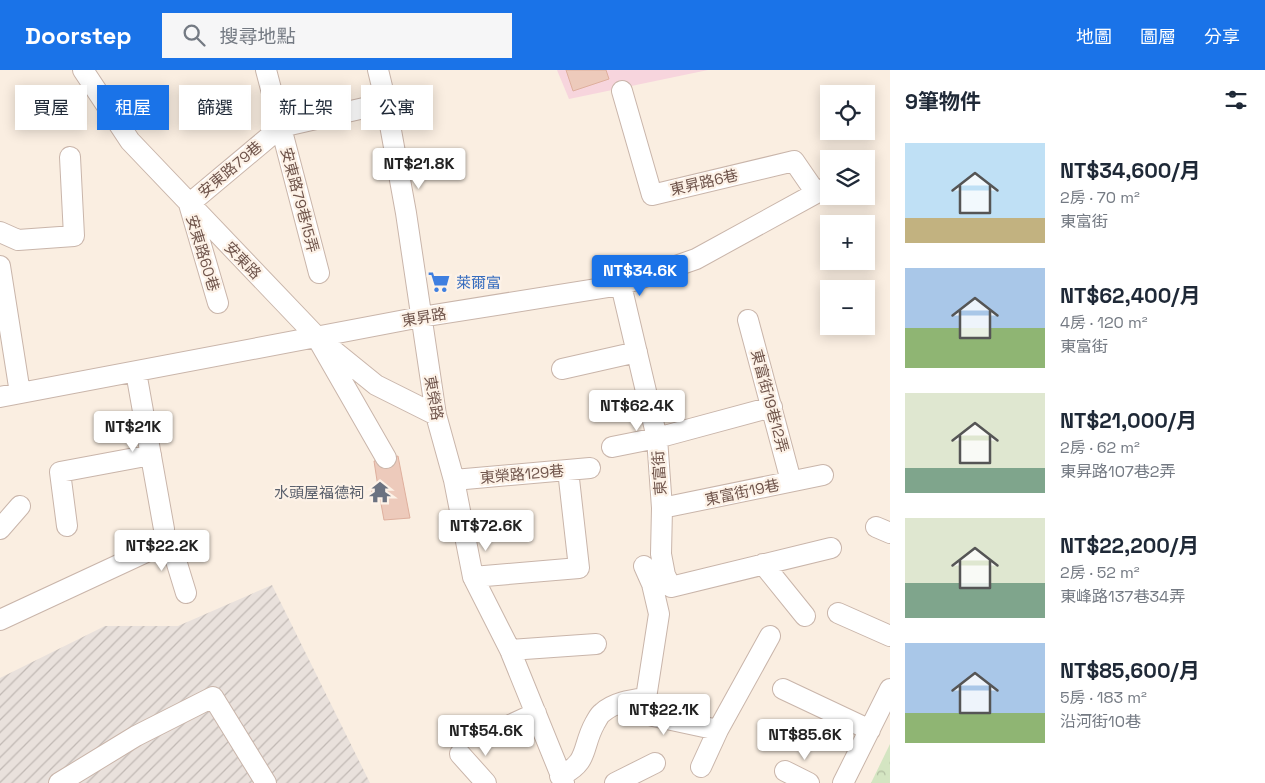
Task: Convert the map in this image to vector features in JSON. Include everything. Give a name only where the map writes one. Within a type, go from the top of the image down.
[{"type":"street","name":"安東路","points":[[83,70],[130,141],[188,204],[318,338],[376,385],[436,415]]},
{"type":"street","name":"安東路79巷15弄","points":[[266,70],[270,85]]},
{"type":"street","name":"東榮路","points":[[378,70],[382,85]]},
{"type":"street","name":"東昇路6巷","points":[[622,91],[652,195],[794,161],[820,188]]},
{"type":"street","name":"安東路79巷","points":[[188,204],[277,130]]},
{"type":"street","name":"安東路79巷15弄","points":[[282,130],[319,273]]},
{"type":"street","name":"東榮路","points":[[390,130],[436,415],[454,480],[473,577],[510,650],[562,779]]},
{"type":"street","points":[[0,232],[18,240],[74,236],[70,157]]},
{"type":"street","name":"東昇路","points":[[0,397],[421,317],[621,286],[696,260],[820,191]]},
{"type":"street","name":"安東路60巷","points":[[188,204],[218,303]]},
{"type":"street","points":[[0,266],[20,393]]},
{"type":"street","name":"東富街","points":[[621,286],[657,438],[662,508],[661,554],[665,575],[671,587],[762,564]]},
{"type":"street","name":"東富街19巷12弄","points":[[748,320],[792,482]]},
{"type":"street","points":[[318,338],[334,371],[386,458]]},
{"type":"street","points":[[562,369],[637,352]]},
{"type":"street","points":[[136,372],[167,535],[186,593]]},
{"type":"street","points":[[612,446],[657,438],[772,407]]},
{"type":"street","points":[[67,526],[60,472],[151,456]]},
{"type":"street","name":"東榮路129巷","points":[[454,480],[590,468]]},
{"type":"street","points":[[473,577],[578,568],[568,470]]},
{"type":"street","name":"東富街19巷","points":[[662,508],[823,475]]},
{"type":"street","points":[[0,530],[20,506]]},
{"type":"street","points":[[0,620],[167,535]]},
{"type":"street","points":[[805,616],[762,564],[831,548]]},
{"type":"street","points":[[644,566],[652,584],[659,614],[646,698],[653,716],[718,730]]},
{"type":"street","points":[[838,613],[890,636]]},
{"type":"street","points":[[701,767],[718,730],[770,636]]},
{"type":"street","points":[[510,650],[596,644]]},
{"type":"street","points":[[783,689],[870,730]]},
{"type":"street","points":[[843,783],[890,689]]},
{"type":"street","points":[[59,783],[136,736],[213,697],[266,783]]},
{"type":"street","points":[[562,779],[583,758],[587,737],[601,713],[622,702],[646,698]]},
{"type":"street","points":[[484,737],[536,713]]},
{"type":"street","points":[[460,754],[486,783]]},
{"type":"street","points":[[615,783],[655,763]]},
{"type":"street","points":[[785,771],[809,783]]},
{"type":"shaded area","points":[[557,70],[708,70],[569,99]]},
{"type":"shaded area","points":[[272,585],[370,783],[0,783],[0,678],[105,626],[178,626]]},
{"type":"green space","points":[[890,744],[890,783],[871,783]]},
{"type":"building","points":[[566,70],[606,70],[609,79],[573,91]]},
{"type":"building","points":[[398,456],[410,518],[384,520],[380,498],[388,497],[386,486],[378,487],[374,461]]},
{"type":"building","name":"水頭屋福德祠","points":[[386,486],[388,497],[373,499],[371,487]]},
{"type":"place","name":"萊爾富","points":[[439,282]]},
{"type":"place","name":"水頭屋福德祠","points":[[380,492]]}]
